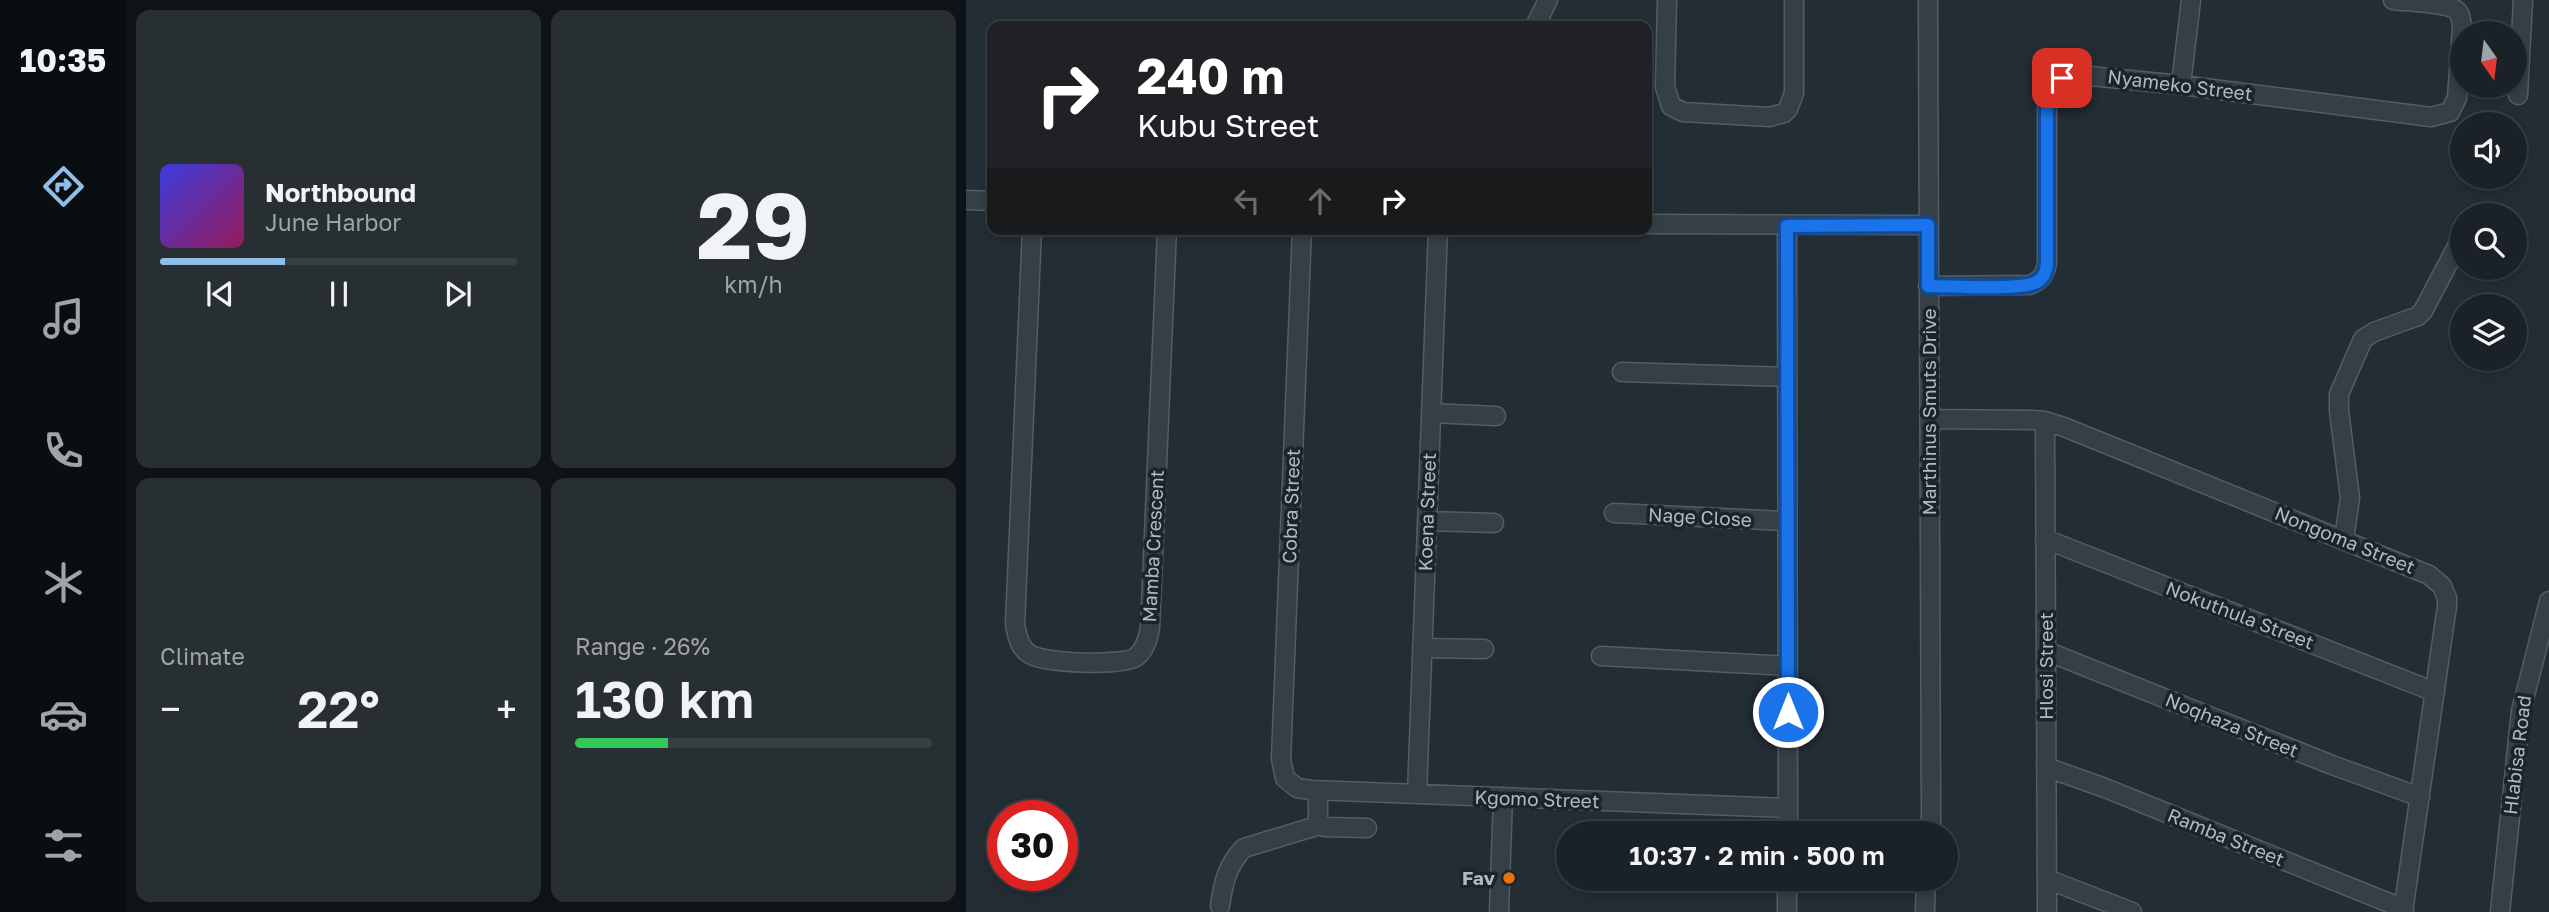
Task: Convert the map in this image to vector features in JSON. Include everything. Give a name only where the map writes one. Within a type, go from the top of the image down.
[{"type":"street","points":[[1538,21],[1548,0]]},
{"type":"street","points":[[1667,0],[1665,88],[1671,106],[1683,112],[1769,117],[1784,113],[1794,93],[1794,0]]},
{"type":"street","name":"Marthinus Smuts Drive","points":[[1928,0],[1931,821]]},
{"type":"street","points":[[2181,85],[2191,0]]},
{"type":"street","name":"Nyameko Street","points":[[1928,286],[2018,286],[2036,282],[2045,273],[2047,98],[2062,78],[2075,73],[2431,117],[2450,112],[2457,98],[2462,26],[2460,15],[2456,10],[2442,6],[2393,0]]},
{"type":"street","points":[[2522,21],[2523,0]]},
{"type":"street","points":[[966,200],[987,201]]},
{"type":"street","points":[[1652,224],[1928,225]]},
{"type":"street","points":[[1787,226],[1788,821]]},
{"type":"street","name":"Mamba Crescent","points":[[1032,235],[1015,624],[1017,635],[1024,649],[1036,658],[1116,662],[1138,656],[1146,645],[1150,628],[1167,235]]},
{"type":"street","name":"Cobra Street","points":[[1288,782],[1283,774],[1281,759],[1302,235]]},
{"type":"street","name":"Koena Street","points":[[1417,794],[1438,235]]},
{"type":"street","points":[[2344,539],[2350,492],[2339,394],[2363,339],[2374,332],[2418,316],[2450,260]]},
{"type":"street","points":[[1622,372],[1787,377]]},
{"type":"street","points":[[1431,413],[1496,416]]},
{"type":"street","name":"Nongoma Street","points":[[1930,419],[2045,421],[2344,539],[2429,575],[2442,586],[2448,602],[2404,910]]},
{"type":"street","name":"Hlosi Street","points":[[2045,421],[2047,912]]},
{"type":"street","name":"Nage Close","points":[[1614,513],[1787,521]]},
{"type":"street","points":[[1427,521],[1494,523]]},
{"type":"street","name":"Nokuthula Street","points":[[2045,539],[2435,692]]},
{"type":"street","name":"Hlabisa Road","points":[[2500,912],[2521,710],[2549,601]]},
{"type":"street","points":[[1422,648],[1484,649]]},
{"type":"street","name":"Noqhaza Street","points":[[2046,651],[2332,765],[2420,797]]},
{"type":"street","points":[[1601,656],[1788,666]]},
{"type":"street","name":"Ramba Street","points":[[2046,767],[2105,788],[2404,910]]},
{"type":"street","name":"Kgomo Street","points":[[1288,782],[1297,788],[1318,791],[1788,808]]},
{"type":"street","points":[[1318,791],[1320,825]]},
{"type":"street","points":[[1499,912],[1503,797]]},
{"type":"street","points":[[1220,906],[1224,879],[1244,848],[1320,825],[1367,828]]},
{"type":"street","points":[[2047,879],[2132,912]]},
{"type":"street","points":[[1787,891],[1787,912]]},
{"type":"street","points":[[1925,912],[1926,891]]},
{"type":"street","points":[[1935,891],[1935,912]]},
{"type":"place","name":"Fav","points":[[1509,878]]},
{"type":"route","points":[[1788,712],[1787,226],[1928,225],[1928,286],[2018,286],[2036,282],[2045,273],[2047,263],[2047,98],[2054,85],[2062,78]]}]
